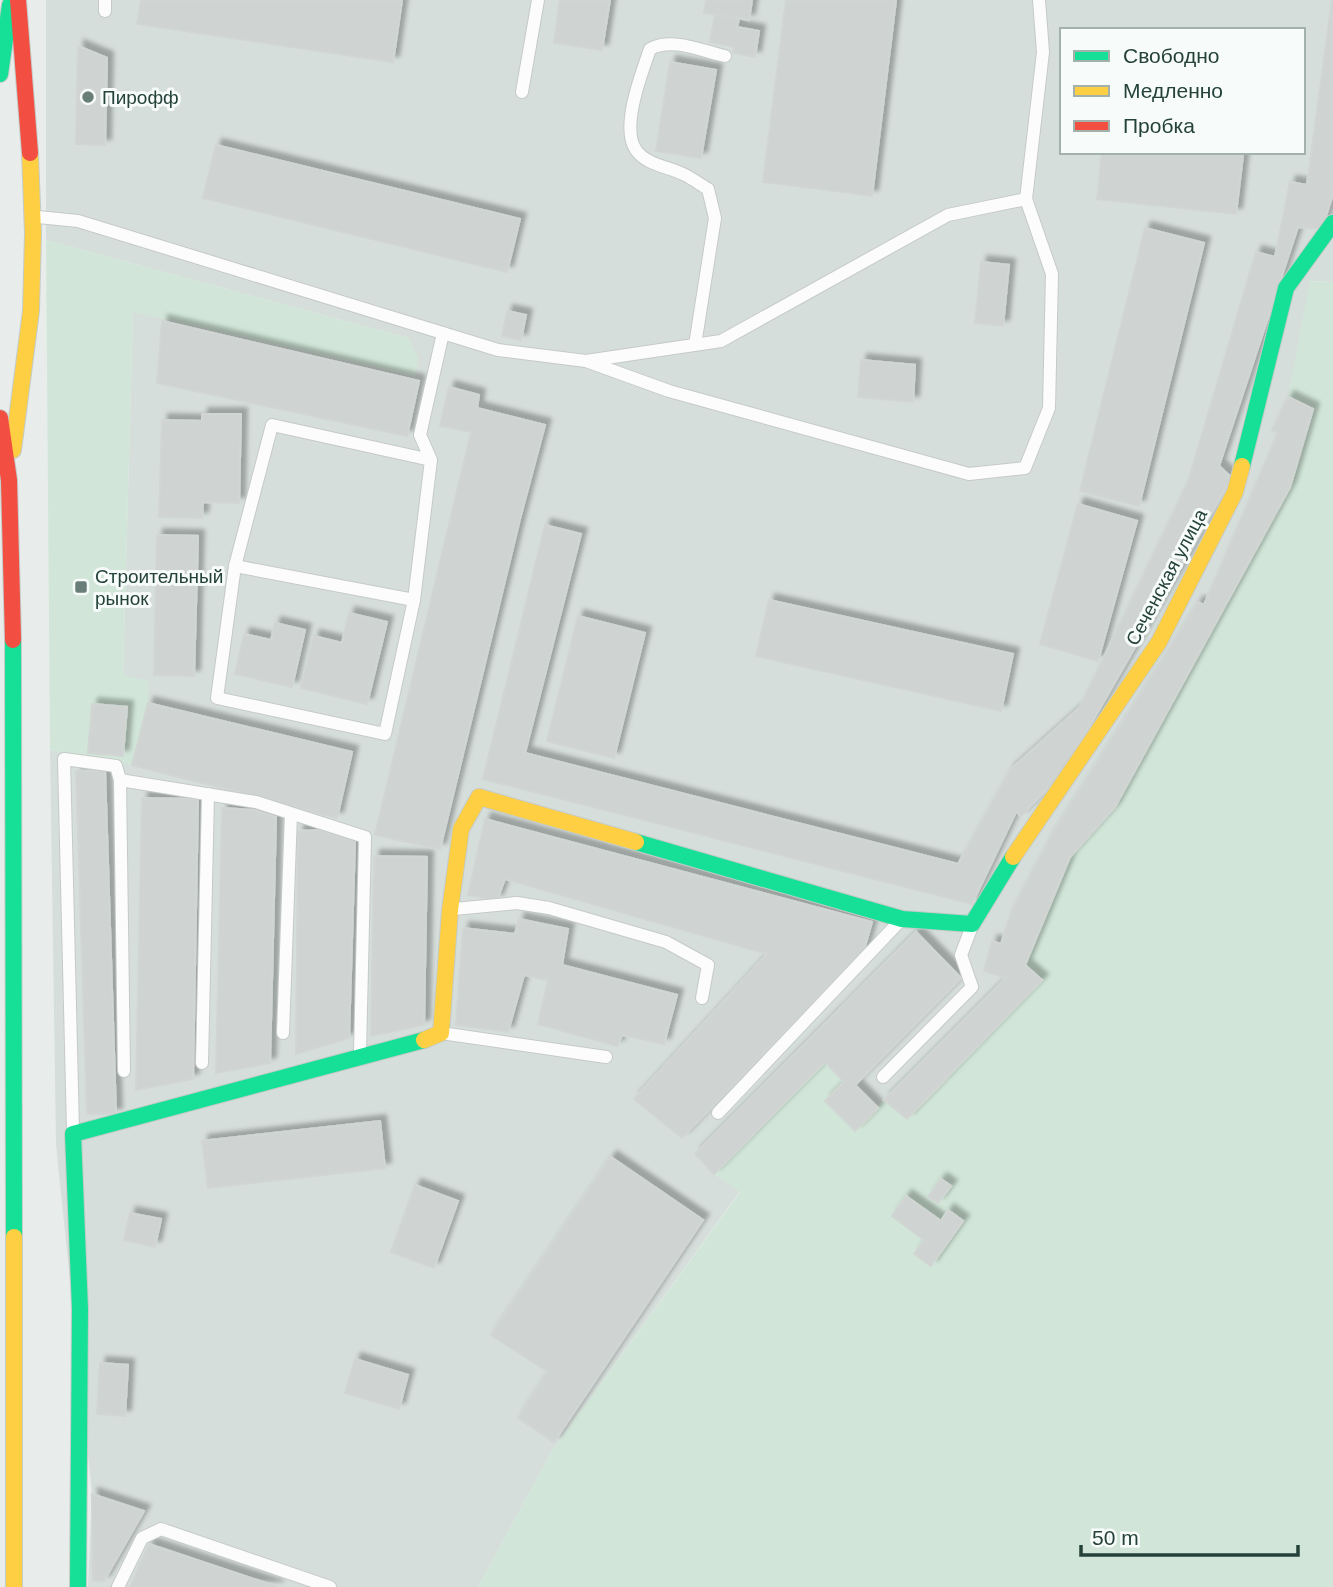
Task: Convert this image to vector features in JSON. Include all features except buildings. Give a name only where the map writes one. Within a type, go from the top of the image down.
[{"type":"street","points":[[0,74],[10,0]]},
{"type":"street","points":[[9,480],[31,312],[29,112],[18,0]]},
{"type":"street","name":"Сеченская улица","points":[[972,923],[1033,825],[1072,773],[1159,642],[1235,492],[1286,288],[1333,223]]},
{"type":"street","points":[[0,418],[9,480],[13,584],[14,1587]]},
{"type":"street","points":[[78,1587],[80,1309],[73,1134],[441,1033],[450,909],[461,829],[479,797],[902,919],[972,923]]},
{"type":"lane","points":[[522,92],[538,0]]},
{"type":"lane","points":[[32,217],[78,221],[498,350],[586,361],[668,391],[969,474],[1025,468],[1049,408],[1052,274],[1026,199],[1043,52],[1039,0]]},
{"type":"lane","points":[[695,345],[715,218],[708,189],[686,175],[651,162],[635,150],[630,131],[636,87],[650,49],[672,43],[725,56]]},
{"type":"lane","points":[[586,361],[720,341],[948,215],[1026,199]]},
{"type":"lane","points":[[431,460],[272,425],[235,566],[217,698],[385,734],[414,600],[431,460],[421,435],[443,333]]},
{"type":"lane","points":[[235,566],[414,600]]},
{"type":"lane","points":[[73,1134],[64,759],[116,766],[120,780],[124,1071]]},
{"type":"lane","points":[[120,780],[256,802],[365,837],[360,1057]]},
{"type":"lane","points":[[202,1063],[208,794]]},
{"type":"lane","points":[[283,1033],[291,814]]},
{"type":"lane","points":[[450,909],[517,904],[549,908],[666,942],[708,965],[702,998]]},
{"type":"lane","points":[[718,1113],[902,919]]},
{"type":"lane","points":[[883,1077],[972,987],[961,955],[972,923]]},
{"type":"lane","points":[[441,1033],[606,1057]]},
{"type":"lane","points":[[118,1587],[142,1538],[161,1529],[330,1587]]},
{"type":"shaded area","points":[[46,0],[1333,0],[1333,282],[1311,281],[1313,409],[1290,487],[1115,807],[1070,857],[1025,965],[1042,980],[907,1119],[884,1100],[855,1131],[825,1101],[714,1174],[740,1191],[552,1451],[478,1587],[88,1587],[92,1494],[56,1145],[50,750],[132,765],[123,676],[133,311],[415,376],[408,338],[46,240]]},
{"type":"green space","points":[[46,240],[408,338],[418,357],[416,376],[133,312],[123,675],[148,681],[148,703],[132,765],[50,750]]},
{"type":"green space","points":[[1310,281],[1333,282],[1333,1587],[478,1587],[552,1451],[740,1192],[714,1174],[825,1062],[844,1082],[825,1101],[855,1131],[884,1100],[907,1119],[1042,981],[1025,965],[1070,857],[1115,806],[1290,487],[1313,410],[1288,397]]},
{"type":"traffic: fast","points":[[0,74],[10,5]]},
{"type":"traffic: fast","points":[[1242,466],[1286,288],[1333,223]]},
{"type":"traffic: fast","points":[[13,640],[14,1237]]},
{"type":"traffic: fast","points":[[636,842],[902,919],[972,924],[1013,857]]},
{"type":"traffic: fast","points":[[78,1587],[80,1309],[73,1134],[424,1040]]},
{"type":"traffic: slow","points":[[13,450],[31,311],[33,233],[30,153]]},
{"type":"traffic: slow","points":[[1013,857],[1159,642],[1235,492],[1242,466]]},
{"type":"traffic: slow","points":[[424,1040],[441,1033],[450,910],[461,829],[479,797],[636,842]]},
{"type":"traffic: slow","points":[[14,1237],[14,1587]]},
{"type":"traffic: jam","points":[[18,0],[30,153]]},
{"type":"traffic: jam","points":[[0,418],[9,480],[13,640]]},
{"type":"place","name":"Пирофф","points":[[88,97]]},
{"type":"place","name":"Строительный рынок","points":[[81,587]]}]
